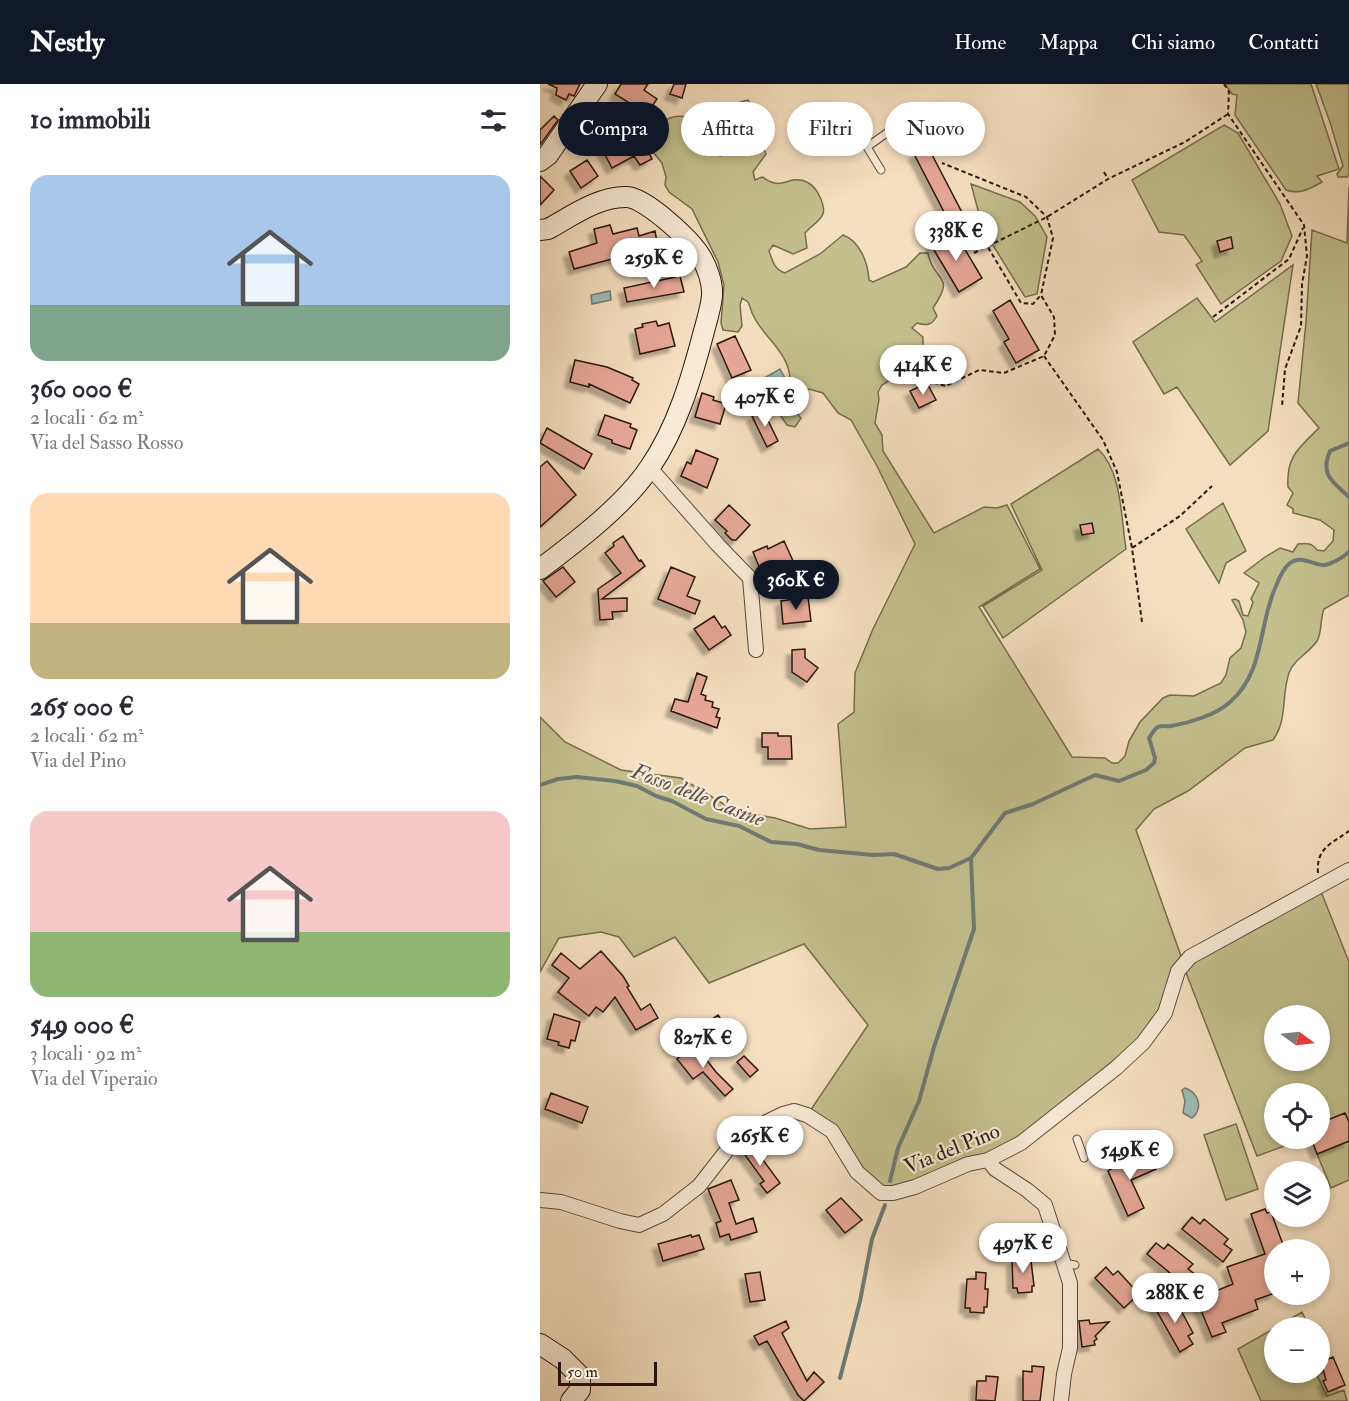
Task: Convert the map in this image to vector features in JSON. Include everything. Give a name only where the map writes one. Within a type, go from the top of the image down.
[{"type":"street","points":[[540,161],[548,155],[597,84]]},
{"type":"street","points":[[540,230],[548,230],[601,201],[631,197],[645,205],[687,239],[701,256],[709,276],[712,295],[682,400],[665,442],[650,468],[630,492],[540,569]]},
{"type":"street","points":[[650,468],[750,578],[756,650]]},
{"type":"street","name":"Via del Pino","points":[[540,1200],[561,1202],[639,1225],[663,1214],[699,1186],[738,1136],[794,1111],[807,1115],[832,1131],[857,1172],[881,1193],[893,1193],[915,1187],[968,1164],[988,1160],[1021,1143],[1116,1068],[1143,1043],[1165,1013],[1178,971],[1190,957],[1349,870]]},
{"type":"street","points":[[988,1160],[995,1169],[1045,1205],[1069,1264],[1070,1340],[1061,1401]]},
{"type":"street","points":[[540,1344],[563,1359],[580,1376],[580,1397]]},
{"type":"lane","points":[[881,170],[867,147],[885,134]]},
{"type":"lane","points":[[1077,1139],[1084,1158]]},
{"type":"path","points":[[1224,84],[1229,92],[1228,114],[1304,225],[1307,256],[1302,284],[1301,326],[1285,369],[1282,407]]},
{"type":"path","points":[[974,253],[1047,217],[1108,179],[1185,142],[1228,114]]},
{"type":"path","points":[[942,163],[1026,197],[1047,217],[1053,238],[1041,295],[1033,304],[1021,303],[969,215]]},
{"type":"path","points":[[1104,172],[1108,179]]},
{"type":"path","points":[[1213,317],[1289,259],[1304,225]]},
{"type":"path","points":[[905,381],[914,377],[946,386],[979,370],[1004,373],[1044,356],[1055,335],[1054,317],[1041,295]]},
{"type":"path","points":[[1044,356],[1103,440],[1118,472],[1132,548],[1142,622]]},
{"type":"path","points":[[1132,548],[1180,516],[1212,486]]},
{"type":"path","points":[[1322,884],[1317,871],[1322,850],[1349,831]]},
{"type":"shaded area","points":[[1225,84],[1311,84],[1339,169],[1317,176],[1322,182],[1309,189],[1300,192],[1286,190],[1235,115],[1237,95],[1232,94]]},
{"type":"shaded area","points":[[1316,84],[1349,84],[1349,174],[1347,177],[1338,177],[1337,174],[1343,166]]},
{"type":"shaded area","points":[[681,116],[681,156],[765,156],[753,172],[755,180],[762,177],[777,183],[793,180],[805,181],[817,191],[824,209],[821,218],[805,233],[807,248],[793,254],[773,245],[769,251],[774,265],[785,273],[820,254],[843,235],[854,242],[862,253],[869,280],[873,282],[906,267],[920,253],[928,253],[943,283],[940,297],[933,308],[937,316],[931,323],[917,323],[912,328],[923,337],[923,345],[895,377],[882,385],[878,392],[875,423],[882,435],[883,451],[934,533],[984,507],[997,508],[1007,505],[1040,569],[979,607],[1072,757],[1105,758],[1112,763],[1118,763],[1125,756],[1129,741],[1140,722],[1163,698],[1170,695],[1194,696],[1221,683],[1226,675],[1230,658],[1241,648],[1246,632],[1243,620],[1232,600],[1239,601],[1243,615],[1248,616],[1253,602],[1251,599],[1259,583],[1244,573],[1280,548],[1293,552],[1298,544],[1307,544],[1324,551],[1333,541],[1334,530],[1320,520],[1293,513],[1293,509],[1287,505],[1293,493],[1288,487],[1288,476],[1295,453],[1319,428],[1298,403],[1312,230],[1347,243],[1349,187],[1349,595],[1324,609],[1317,641],[1291,668],[1281,724],[1273,740],[1245,748],[1188,791],[1154,809],[1136,830],[1181,956],[1173,969],[1165,1001],[1141,1037],[1013,1143],[897,1190],[886,1188],[868,1174],[834,1126],[810,1111],[868,1025],[804,944],[709,983],[675,937],[634,957],[619,937],[601,932],[559,938],[540,972],[540,717],[565,742],[621,770],[681,778],[735,811],[775,818],[810,829],[846,827],[838,724],[854,712],[855,673],[873,629],[915,544],[877,466],[851,420],[838,413],[823,393],[809,389],[793,398],[790,405],[801,418],[795,427],[787,425],[776,409],[770,405],[755,402],[755,395],[769,395],[790,379],[789,369],[757,323],[748,302],[742,298],[740,305],[742,326],[738,332],[723,330],[721,323],[724,285],[718,262],[692,209],[669,192],[665,185],[666,177],[662,163],[656,156],[669,156],[669,118]]},
{"type":"shaded area","points":[[1224,125],[1238,133],[1280,204],[1292,236],[1281,261],[1221,304],[1196,265],[1202,261],[1184,235],[1159,232],[1132,180]]},
{"type":"shaded area","points":[[971,184],[1020,202],[1035,216],[1047,237],[1037,294],[1025,297],[983,229]]},
{"type":"shaded area","points":[[1293,265],[1268,431],[1230,465],[1177,387],[1164,394],[1133,342],[1197,298],[1215,322]]},
{"type":"shaded area","points":[[1098,449],[1106,458],[1116,482],[1126,549],[1003,638],[983,606],[1042,570],[1011,504]]},
{"type":"shaded area","points":[[1223,503],[1246,551],[1226,563],[1219,583],[1186,529]]},
{"type":"shaded area","points":[[1315,894],[1322,894],[1349,962],[1349,1122],[1330,1129],[1330,1083],[1264,1083],[1264,1149],[1276,1149],[1257,1156],[1185,970],[1190,963]]},
{"type":"shaded area","points":[[1236,1124],[1258,1189],[1226,1200],[1204,1135]]},
{"type":"shaded area","points":[[1349,1141],[1349,1180],[1331,1188],[1330,1161],[1320,1161],[1317,1154]]},
{"type":"shaded area","points":[[1302,1312],[1304,1317],[1293,1317]]},
{"type":"shaded area","points":[[1264,1334],[1264,1383],[1321,1383],[1327,1396],[1344,1390],[1347,1401],[1261,1401],[1238,1349]]},
{"type":"water","points":[[610,291],[611,300],[592,304],[591,295]]},
{"type":"water","points":[[780,369],[786,380],[765,392],[759,381]]},
{"type":"water","points":[[1185,1088],[1193,1093],[1198,1101],[1198,1110],[1192,1118],[1183,1113],[1185,1101],[1182,1090]]},
{"type":"building","points":[[548,84],[580,84],[574,96],[569,94],[566,100],[556,95],[557,88]]},
{"type":"building","points":[[621,84],[648,84],[644,90],[657,99],[655,102],[628,102],[615,94]]},
{"type":"building","points":[[674,84],[686,84],[682,98],[670,94]]},
{"type":"building","points":[[554,116],[558,120],[540,145],[540,130]]},
{"type":"building","points":[[606,156],[634,156],[612,168]]},
{"type":"building","points":[[634,156],[650,156],[652,159],[640,165]]},
{"type":"building","points":[[915,156],[933,156],[968,224],[954,231]]},
{"type":"building","points":[[587,160],[598,176],[581,188],[570,171]]},
{"type":"building","points":[[540,176],[554,190],[540,205]]},
{"type":"building","points":[[610,225],[613,234],[637,228],[639,236],[655,231],[657,242],[649,244],[650,249],[574,269],[569,252],[597,243],[594,229]]},
{"type":"building","points":[[954,231],[982,278],[959,292],[931,245]]},
{"type":"building","points":[[1231,237],[1233,248],[1220,252],[1217,241]]},
{"type":"building","points":[[680,276],[684,292],[627,302],[624,288]]},
{"type":"building","points":[[1010,300],[1039,350],[1016,363],[1004,342],[1009,339],[993,311]]},
{"type":"building","points":[[656,321],[658,326],[669,323],[675,346],[640,354],[635,329],[643,327],[642,324]]},
{"type":"building","points":[[735,336],[751,370],[732,378],[717,344]]},
{"type":"building","points":[[575,360],[607,367],[633,378],[632,380],[639,384],[630,403],[589,384],[589,387],[570,382]]},
{"type":"building","points":[[927,383],[936,400],[919,408],[910,391]]},
{"type":"building","points":[[702,393],[726,404],[720,424],[695,417]]},
{"type":"building","points":[[763,410],[778,441],[767,447],[752,416]]},
{"type":"building","points":[[605,415],[631,424],[630,427],[637,430],[630,449],[598,435]]},
{"type":"building","points":[[547,428],[592,454],[584,469],[540,443]]},
{"type":"building","points":[[696,450],[718,459],[707,488],[681,476],[687,462],[691,464]]},
{"type":"building","points":[[547,461],[576,495],[540,527],[540,467]]},
{"type":"building","points":[[729,505],[750,525],[736,540],[732,540],[725,533],[727,531],[715,520]]},
{"type":"building","points":[[1092,523],[1094,533],[1082,535],[1080,525]]},
{"type":"building","points":[[623,536],[639,561],[641,560],[645,566],[602,599],[627,598],[627,611],[612,612],[613,619],[600,620],[598,589],[621,573],[605,553]]},
{"type":"building","points":[[784,541],[794,563],[786,566],[787,570],[765,580],[759,575],[760,569],[753,552],[767,546],[768,549]]},
{"type":"building","points":[[563,567],[575,582],[556,597],[543,581]]},
{"type":"building","points":[[671,567],[695,577],[687,596],[700,601],[695,614],[658,599]]},
{"type":"building","points":[[808,597],[811,621],[783,624],[781,601]]},
{"type":"building","points":[[714,616],[722,628],[725,626],[731,635],[709,650],[694,629]]},
{"type":"building","points":[[805,649],[805,658],[818,668],[807,682],[792,672],[792,650]]},
{"type":"building","points":[[697,673],[707,677],[701,694],[706,696],[705,700],[713,702],[712,707],[719,709],[716,717],[720,718],[717,728],[671,711],[675,699],[688,702]]},
{"type":"building","points":[[762,733],[791,736],[792,759],[768,759],[768,747],[762,747]]},
{"type":"building","points":[[601,951],[623,976],[641,1010],[650,1004],[658,1018],[636,1030],[615,997],[603,1012],[596,1007],[589,1016],[558,992],[569,978],[552,965],[561,953],[580,969]]},
{"type":"building","points":[[554,1014],[580,1022],[575,1041],[571,1040],[569,1048],[547,1039]]},
{"type":"building","points":[[718,1015],[731,1034],[722,1041],[708,1022]]},
{"type":"building","points":[[695,1045],[733,1089],[725,1096],[703,1072],[693,1079],[677,1059]]},
{"type":"building","points":[[744,1056],[758,1070],[750,1077],[737,1062]]},
{"type":"building","points":[[551,1093],[588,1107],[582,1123],[545,1109]]},
{"type":"building","points":[[1345,1113],[1349,1122],[1349,1141],[1330,1149],[1330,1119]]},
{"type":"building","points":[[749,1141],[780,1183],[767,1193],[760,1184],[764,1181],[740,1148]]},
{"type":"building","points":[[1315,1149],[1329,1149],[1317,1154]]},
{"type":"building","points":[[1149,1154],[1156,1169],[1131,1180],[1144,1208],[1128,1216],[1108,1171],[1132,1155],[1137,1160]]},
{"type":"building","points":[[731,1180],[739,1200],[729,1203],[736,1224],[753,1218],[757,1232],[731,1240],[729,1234],[720,1237],[716,1223],[721,1221],[708,1189]]},
{"type":"building","points":[[841,1198],[862,1220],[845,1233],[826,1210]]},
{"type":"building","points":[[1264,1209],[1264,1227],[1277,1227],[1281,1239],[1264,1239],[1264,1251],[1251,1214]]},
{"type":"building","points":[[1192,1217],[1200,1224],[1204,1219],[1228,1239],[1224,1244],[1232,1250],[1223,1262],[1182,1229]]},
{"type":"building","points":[[691,1235],[692,1237],[699,1235],[704,1249],[663,1261],[658,1244]]},
{"type":"building","points":[[1156,1243],[1164,1249],[1168,1244],[1193,1264],[1188,1269],[1196,1275],[1187,1287],[1147,1254]]},
{"type":"building","points":[[1030,1252],[1034,1286],[1032,1286],[1032,1292],[1018,1293],[1017,1288],[1013,1288],[1012,1260],[1021,1259],[1020,1253]]},
{"type":"building","points":[[1264,1254],[1264,1297],[1255,1300],[1258,1309],[1222,1323],[1226,1332],[1212,1337],[1194,1293],[1209,1287],[1211,1293],[1233,1284],[1227,1267]]},
{"type":"building","points":[[1106,1267],[1113,1275],[1118,1271],[1139,1294],[1124,1308],[1095,1278]]},
{"type":"building","points":[[760,1272],[765,1300],[750,1302],[745,1274]]},
{"type":"building","points":[[976,1272],[986,1273],[985,1289],[988,1289],[987,1307],[984,1307],[984,1313],[970,1312],[970,1308],[965,1308],[967,1279],[976,1279]]},
{"type":"building","points":[[1167,1299],[1172,1308],[1178,1305],[1193,1333],[1188,1336],[1193,1344],[1180,1352],[1154,1306]]},
{"type":"building","points":[[1089,1320],[1090,1324],[1109,1322],[1095,1336],[1097,1339],[1094,1341],[1095,1345],[1082,1347],[1079,1321]]},
{"type":"building","points":[[786,1321],[789,1328],[782,1333],[807,1381],[814,1372],[824,1382],[804,1401],[798,1395],[767,1341],[759,1345],[754,1336]]},
{"type":"building","points":[[1333,1357],[1345,1385],[1328,1392],[1324,1383],[1330,1383],[1330,1358]]},
{"type":"building","points":[[1032,1366],[1044,1367],[1040,1401],[1023,1401],[1023,1371],[1032,1372]]},
{"type":"building","points":[[986,1376],[998,1377],[995,1401],[976,1400],[977,1381],[986,1381]]},
{"type":"waterway","name":"Fosso delle Casine","points":[[1349,443],[1330,451],[1326,466],[1329,477],[1349,497]]},
{"type":"waterway","name":"Fosso delle Casine","points":[[540,785],[558,779],[577,777],[615,781],[637,786],[706,819],[739,826],[771,842],[797,844],[819,850],[874,855],[894,854],[938,869],[949,868],[971,858],[1005,813],[1033,804],[1095,775],[1119,781],[1146,770],[1154,763],[1155,758],[1149,738],[1154,730],[1161,726],[1186,723],[1210,715],[1224,707],[1241,690],[1255,662],[1270,601],[1288,565],[1299,560],[1325,565],[1349,552]]},
{"type":"waterway","points":[[890,1181],[898,1148],[919,1101],[934,1047],[974,929],[971,858]]},
{"type":"waterway","points":[[840,1378],[860,1301],[872,1239],[885,1205]]}]
